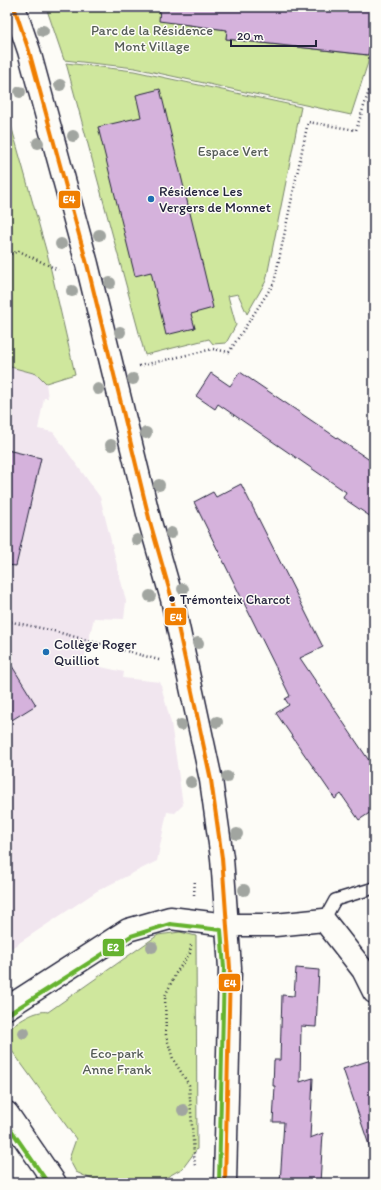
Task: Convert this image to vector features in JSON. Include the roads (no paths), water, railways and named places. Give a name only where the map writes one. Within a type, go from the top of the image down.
[{"type":"street","points":[[14,7],[29,51],[87,264],[150,522],[172,598],[210,780],[222,858],[230,968],[225,1183]]},
{"type":"street","points":[[7,1008],[128,930],[170,918],[227,925],[275,925],[324,920],[363,970],[374,992]]},
{"type":"street","points":[[7,1113],[55,1183]]},
{"type":"lane","points":[[324,920],[335,900],[374,888]]},
{"type":"place","name":"Résidence Les Vergers de Monnet","points":[[151,199]]},
{"type":"place","name":"Trémonteix Charcot","points":[[172,599]]},
{"type":"place","name":"Collège Roger Quilliot","points":[[46,652]]},
{"type":"park label","name":"Parc de la Résidence Mont Village","points":[[152,38]]},
{"type":"park label","name":"Espace Vert","points":[[233,151]]},
{"type":"park label","name":"Eco-park Anne Frank","points":[[117,1062]]}]
